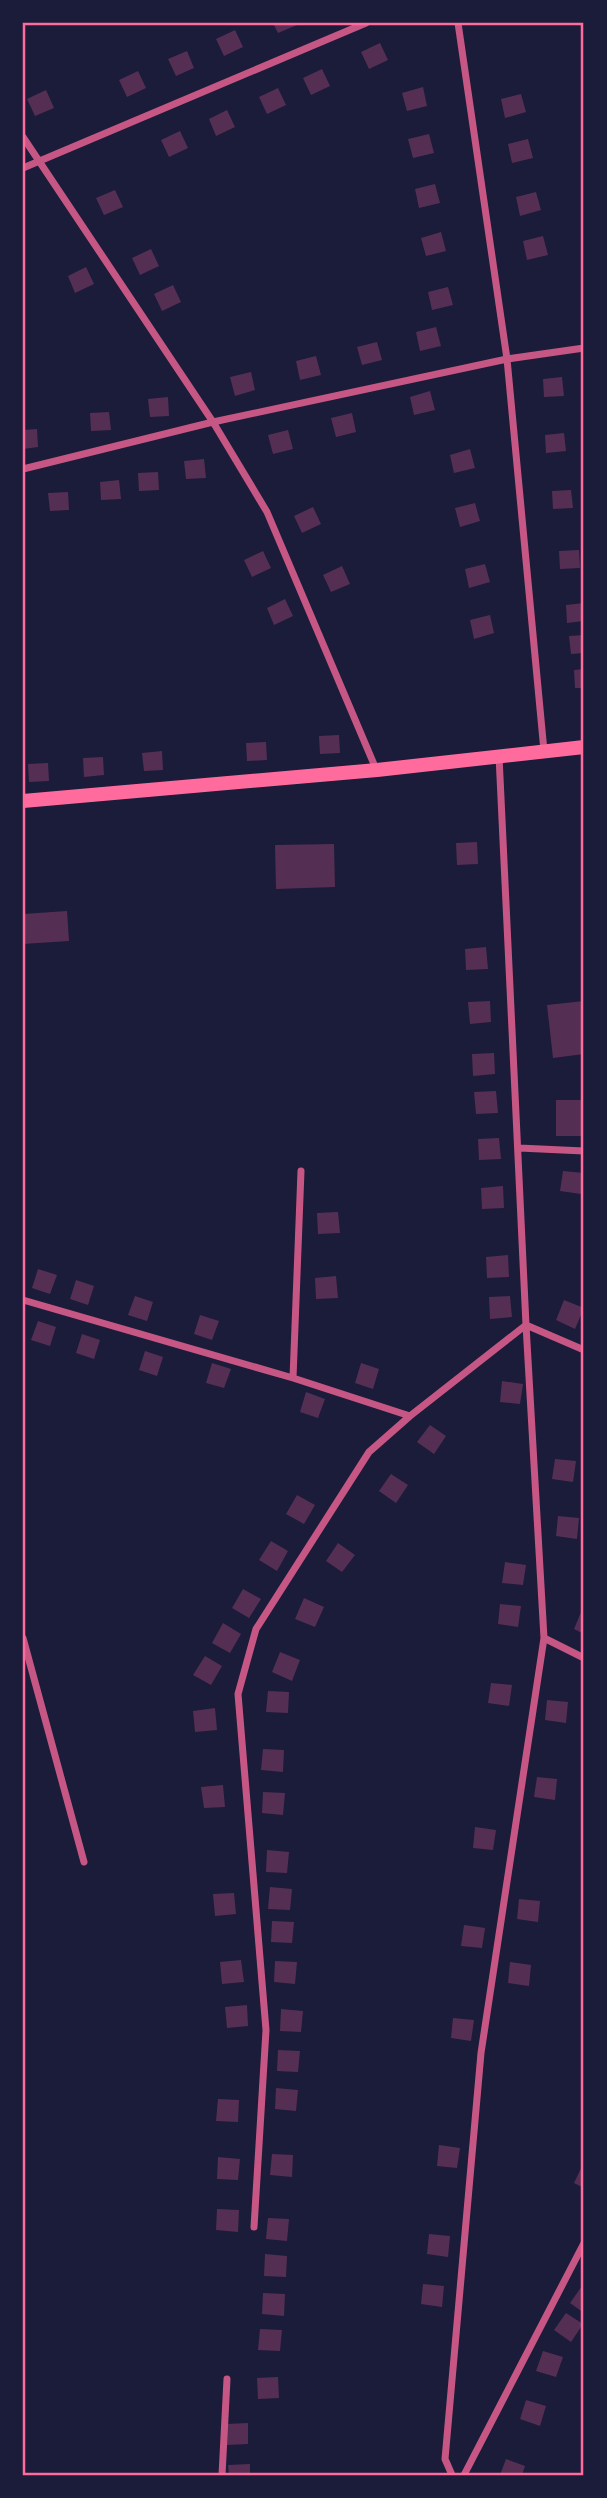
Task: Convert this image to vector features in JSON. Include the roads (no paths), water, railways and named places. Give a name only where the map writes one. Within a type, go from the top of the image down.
[{"type":"main road","points":[[23,801],[377,770],[584,747]]},
{"type":"street","points":[[23,167],[366,23]]},
{"type":"street","points":[[458,23],[507,359],[544,751]]},
{"type":"street","points":[[23,137],[37,162],[213,422],[267,512],[377,770]]},
{"type":"street","points":[[23,469],[213,422],[507,359],[584,348]]},
{"type":"street","points":[[452,2475],[445,2459],[481,2053],[544,1638],[499,756]]},
{"type":"street","points":[[519,1148],[584,1151]]},
{"type":"street","points":[[293,1378],[301,1171]]},
{"type":"street","points":[[23,1300],[293,1378],[410,1416]]},
{"type":"street","points":[[526,1325],[584,1350]]},
{"type":"street","points":[[254,2227],[266,2030],[238,1694],[256,1629],[369,1452],[410,1416],[526,1325]]},
{"type":"street","points":[[23,1638],[84,1863]]},
{"type":"street","points":[[544,1638],[584,1658]]},
{"type":"street","points":[[464,2475],[584,2243]]},
{"type":"street","points":[[222,2475],[227,2379]]}]
